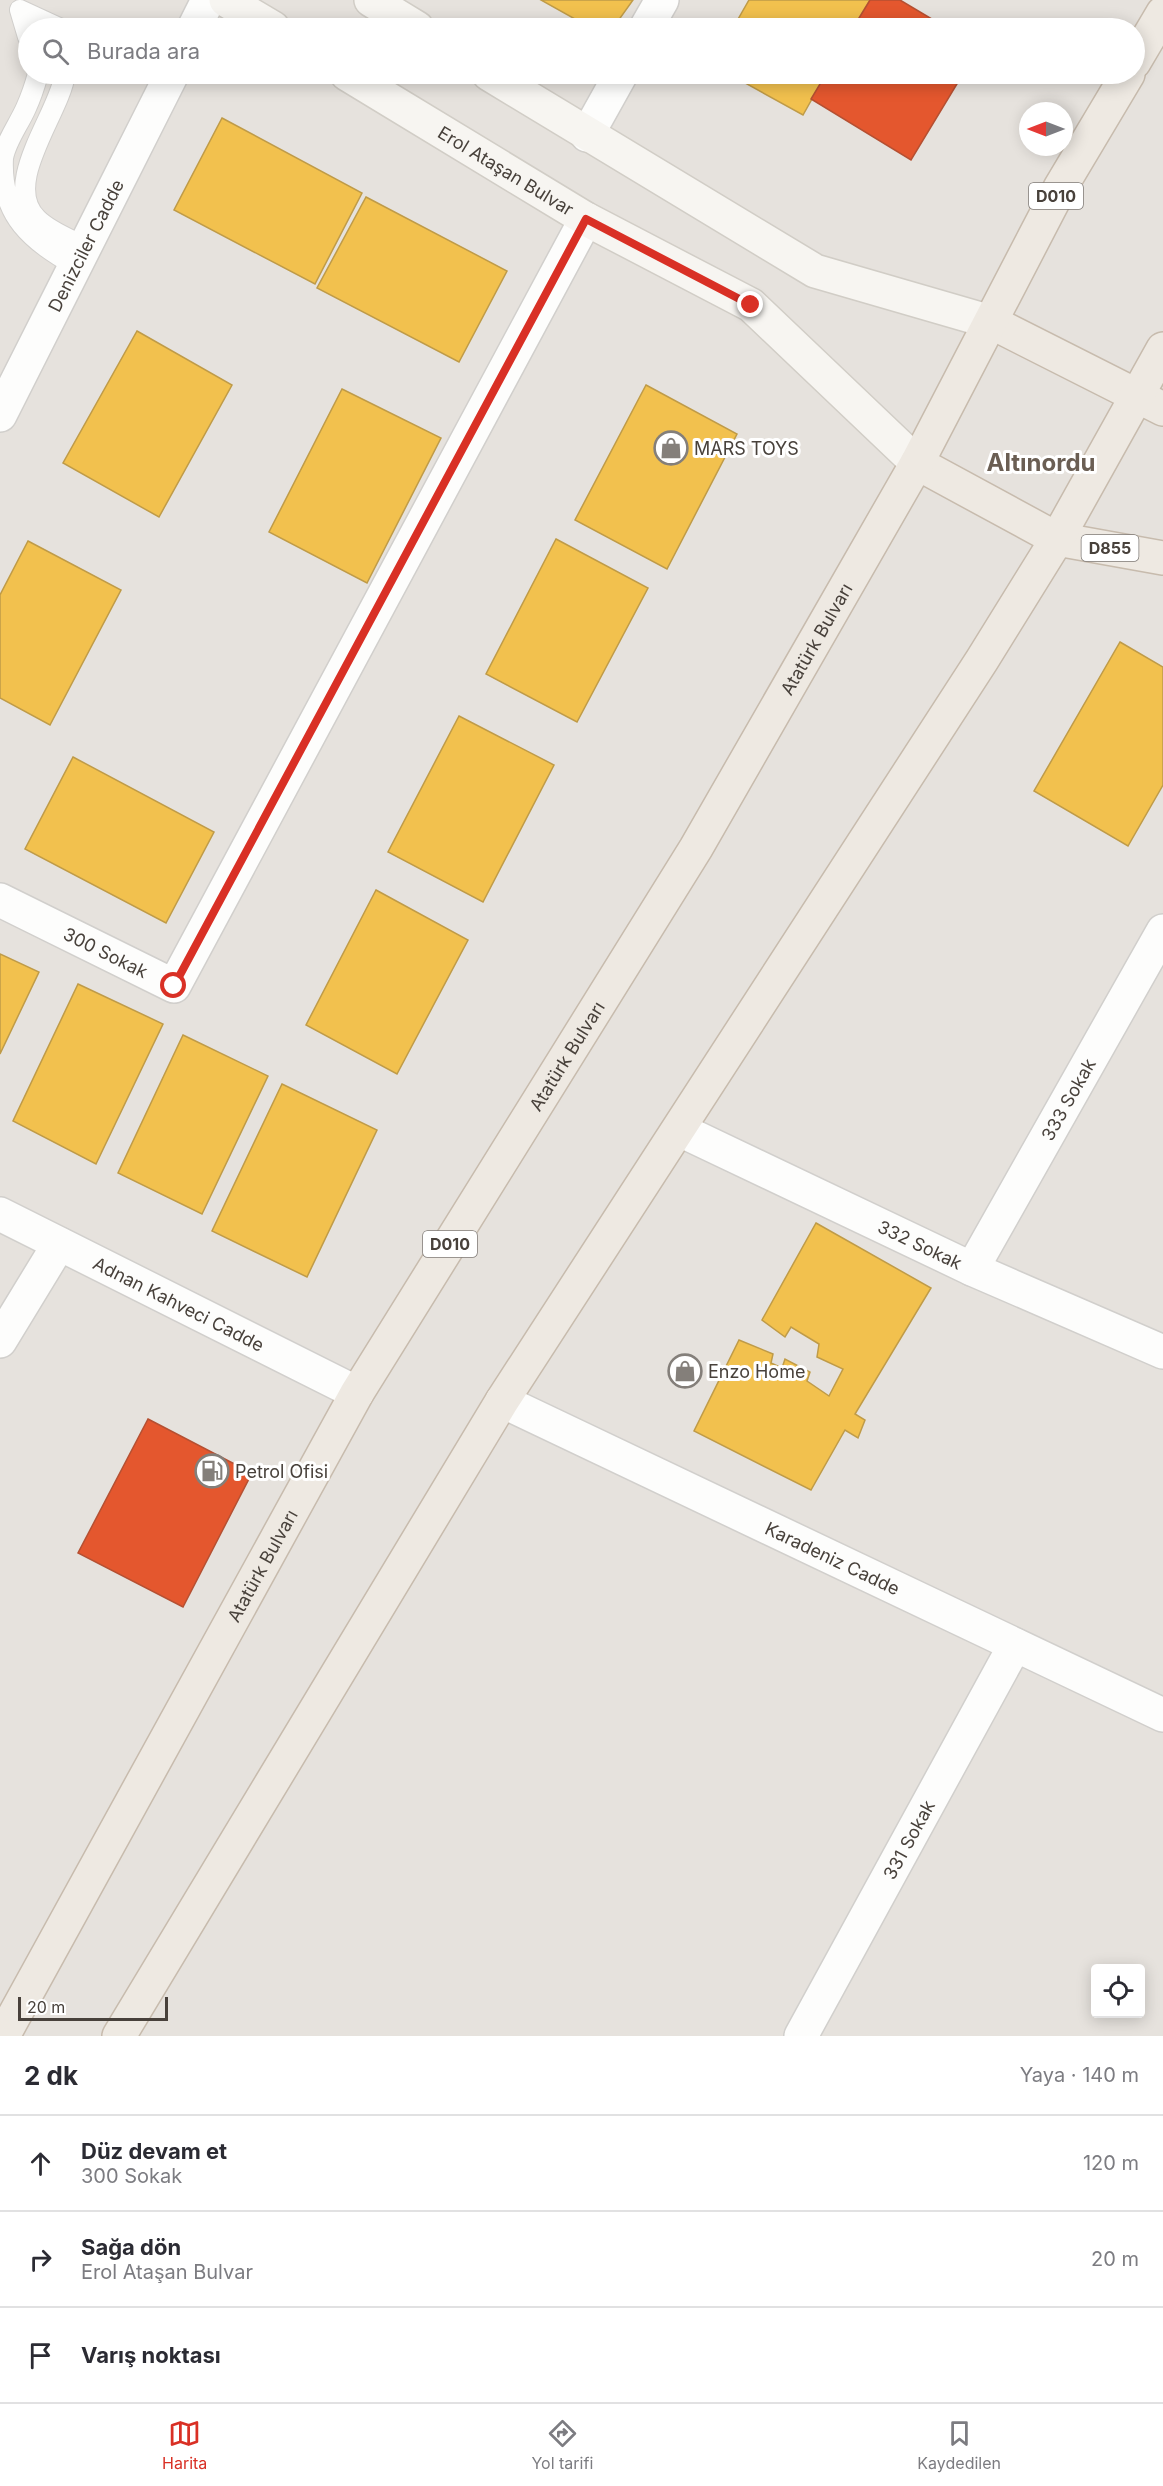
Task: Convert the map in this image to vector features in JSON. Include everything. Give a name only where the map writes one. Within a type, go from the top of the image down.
[{"type":"highway","points":[[1145,43],[1163,13]]},
{"type":"highway","name":"Atatürk Bulvarı","points":[[3,2036],[357,1394],[696,848],[917,463],[1060,188],[1122,84]]},
{"type":"highway","points":[[991,322],[1150,404]]},
{"type":"highway","points":[[119,2036],[502,1401],[680,1130],[1057,539],[1150,404],[1163,349]]},
{"type":"highway","points":[[917,463],[1057,539]]},
{"type":"highway","name":"D855","points":[[1057,539],[1163,558]]},
{"type":"main road","points":[[226,0],[256,18]]},
{"type":"main road","points":[[371,0],[401,18]]},
{"type":"main road","name":"Erol Ataşan Bulvar","points":[[363,84],[586,219],[751,305],[917,463]]},
{"type":"main road","points":[[505,84],[815,270],[991,322]]},
{"type":"street","points":[[199,18],[208,0]]},
{"type":"street","points":[[652,18],[662,0]]},
{"type":"street","name":"Denizciler Cadde","points":[[0,415],[167,84]]},
{"type":"street","points":[[587,135],[615,84]]},
{"type":"street","name":"300 Sokak","points":[[0,900],[174,986],[586,219]]},
{"type":"street","name":"333 Sokak","points":[[972,1269],[1163,931]]},
{"type":"street","name":"332 Sokak","points":[[680,1130],[972,1269],[1163,1352]]},
{"type":"street","name":"Adnan Kahveci Cadde","points":[[0,1214],[357,1394]]},
{"type":"street","points":[[0,1341],[59,1244]]},
{"type":"street","name":"Karadeniz Cadde","points":[[502,1401],[1163,1715]]},
{"type":"street","name":"331 Sokak","points":[[801,2036],[1015,1645]]},
{"type":"lane","points":[[22,18],[20,10],[37,18]]},
{"type":"lane","points":[[35,84],[28,106],[3,158],[1,183],[4,202],[17,226],[37,243],[80,257]]},
{"type":"lane","points":[[64,84],[33,154],[25,184],[28,204],[36,218],[80,257]]},
{"type":"shaded area","points":[[0,0],[1163,0],[1163,2036],[0,2036]]},
{"type":"building: Konut","points":[[541,0],[633,0],[620,18],[573,18]]},
{"type":"building: Konut","points":[[749,0],[870,0],[859,18],[739,18]]},
{"type":"building: Konut","points":[[747,84],[820,84],[803,115]]},
{"type":"building: Konut","points":[[222,118],[362,193],[315,284],[174,210]]},
{"type":"building: Konut","points":[[366,197],[507,271],[459,362],[317,288]]},
{"type":"building: Konut","points":[[137,331],[232,385],[159,517],[63,463]]},
{"type":"building: Konut","points":[[646,385],[737,434],[667,569],[575,520]]},
{"type":"building: Konut","points":[[342,389],[441,438],[367,583],[269,532]]},
{"type":"building: Konut","points":[[556,539],[648,588],[577,722],[486,674]]},
{"type":"building: Konut","points":[[28,541],[121,590],[50,725],[0,698],[0,595]]},
{"type":"building: Konut","points":[[1120,642],[1163,667],[1163,785],[1128,846],[1034,791]]},
{"type":"building: Konut","points":[[459,716],[554,765],[483,902],[388,852]]},
{"type":"building: Konut","points":[[73,757],[214,832],[166,923],[25,849]]},
{"type":"building: Konut","points":[[376,890],[468,940],[397,1074],[306,1025]]},
{"type":"building: Konut","points":[[0,954],[39,972],[0,1054]]},
{"type":"building: Konut","points":[[78,984],[163,1024],[96,1164],[13,1121]]},
{"type":"building: Konut","points":[[183,1035],[268,1076],[202,1214],[118,1173]]},
{"type":"building: Konut","points":[[282,1084],[377,1130],[307,1277],[212,1231]]},
{"type":"building: Konut","points":[[816,1223],[931,1288],[855,1414],[865,1420],[858,1438],[845,1430],[811,1490],[694,1431],[739,1340],[773,1354],[771,1363],[782,1368],[785,1359],[810,1372],[807,1381],[829,1396],[843,1369],[817,1357],[819,1344],[791,1327],[785,1337],[762,1320]]},
{"type":"building: Ticaret","points":[[870,0],[900,0],[930,18],[859,18]]},
{"type":"building: Ticaret","points":[[820,84],[957,84],[911,160],[811,99]]},
{"type":"building: Ticaret","points":[[148,1419],[252,1473],[183,1607],[78,1553]]},
{"type":"place","name":"MARS TOYS","points":[[671,448]]},
{"type":"place","name":"Enzo Home","points":[[685,1371]]},
{"type":"place","name":"Petrol Ofisi","points":[[212,1471]]},
{"type":"district","name":"Altınordu","points":[[1041,462]]},
{"type":"route","points":[[174,986],[586,219],[751,305]]}]
